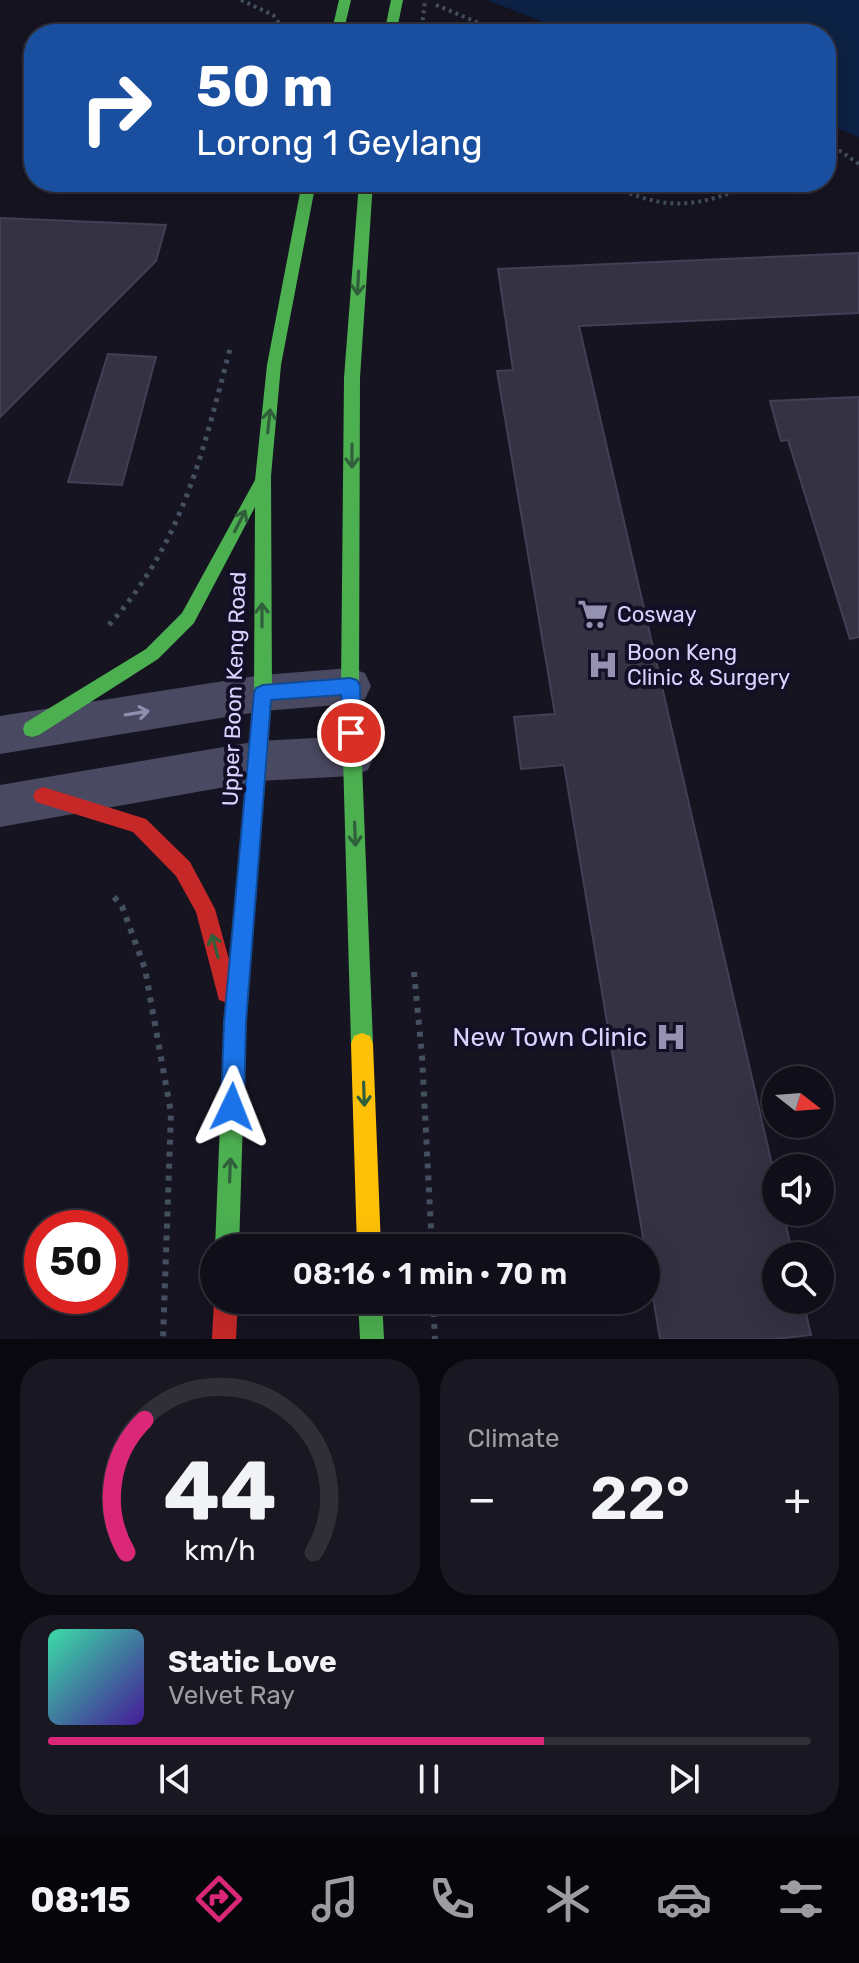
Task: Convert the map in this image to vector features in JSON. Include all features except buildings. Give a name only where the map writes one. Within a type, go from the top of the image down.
[{"type":"main road","points":[[340,24],[345,0]]},
{"type":"main road","points":[[392,24],[397,0]]},
{"type":"main road","name":"Upper Boon Keng Road","points":[[227,1234],[235,1022],[263,693],[263,476],[274,365],[307,192]]},
{"type":"main road","points":[[365,192],[352,378],[350,686],[369,1234]]},
{"type":"main road","points":[[16,732],[152,654],[188,618],[263,476]]},
{"type":"main road","points":[[43,796],[139,825],[183,869],[205,909],[235,1022]]},
{"type":"main road","points":[[224,1339],[225,1314]]},
{"type":"main road","points":[[371,1314],[372,1339]]},
{"type":"street","points":[[16,732],[263,693],[350,686]]},
{"type":"street","points":[[0,806],[43,796],[259,761],[352,756]]},
{"type":"path","points":[[241,0],[273,15],[280,24]]},
{"type":"path","points":[[422,24],[423,0],[481,24]]},
{"type":"path","points":[[836,150],[859,164]]},
{"type":"path","points":[[836,153],[840,151]]},
{"type":"path","points":[[623,192],[664,205],[703,204],[735,192]]},
{"type":"path","points":[[107,627],[126,609],[164,551],[192,487],[233,339]]},
{"type":"path","points":[[114,897],[122,906],[145,969],[171,1113],[163,1339]]},
{"type":"path","points":[[413,967],[422,1056],[431,1234]]},
{"type":"path","points":[[434,1314],[435,1339]]},
{"type":"water","points":[[487,0],[859,0],[859,137],[836,128],[836,24],[548,24]]},
{"type":"traffic: fast","points":[[339,24],[345,0]]},
{"type":"traffic: fast","points":[[392,24],[397,0]]},
{"type":"traffic: fast","points":[[227,1234],[235,1022],[263,693],[263,476],[274,365],[307,192]]},
{"type":"traffic: fast","points":[[362,1044],[350,686],[352,378],[365,192]]},
{"type":"traffic: fast","points":[[32,729],[152,654],[188,618],[258,485]]},
{"type":"traffic: fast","points":[[371,1314],[372,1339]]},
{"type":"traffic: slow","points":[[362,1044],[369,1234]]},
{"type":"traffic: jam","points":[[43,796],[139,825],[183,869],[205,909],[227,992]]},
{"type":"traffic: jam","points":[[224,1339],[225,1314]]},
{"type":"place","name":"Cosway","points":[[593,614]]},
{"type":"place","name":"Boon Keng Clinic & Surgery","points":[[603,665]]},
{"type":"place","name":"New Town Clinic","points":[[671,1037]]},
{"type":"route","points":[[232,1107],[235,1022],[263,693],[350,686],[351,733]]}]
